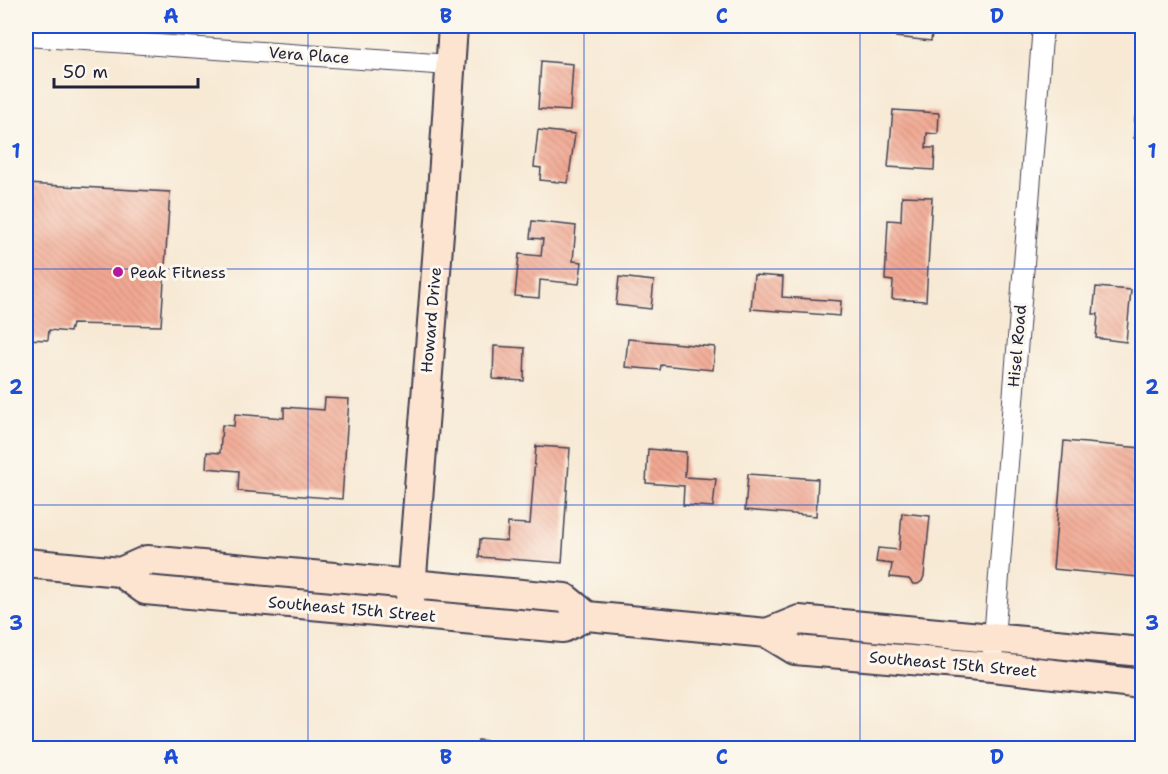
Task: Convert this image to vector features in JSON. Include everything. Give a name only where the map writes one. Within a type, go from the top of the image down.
[{"type":"main road","name":"Howard Drive","points":[[409,615],[453,26]]},
{"type":"main road","name":"Southeast 15th Street","points":[[26,563],[120,572],[147,560],[565,598],[587,616]]},
{"type":"main road","name":"Southeast 15th Street","points":[[120,572],[145,590],[563,628],[587,616],[767,633],[795,650],[992,667],[1143,684]]},
{"type":"main road","name":"Southeast 15th Street","points":[[767,633],[799,620],[1143,652]]},
{"type":"street","name":"Hisel Road","points":[[992,667],[1043,26]]},
{"type":"street","name":"Vera Place","points":[[26,36],[450,65]]},
{"type":"building","points":[[898,26],[933,26],[931,41],[896,37]]},
{"type":"building","points":[[541,61],[573,64],[570,111],[538,109]]},
{"type":"building","points":[[893,110],[939,113],[938,134],[927,133],[926,148],[935,148],[934,170],[888,167]]},
{"type":"building","points":[[1135,117],[1142,118],[1142,139],[1134,138]]},
{"type":"building","points":[[538,130],[575,134],[568,183],[540,180],[541,168],[534,167]]},
{"type":"building","points":[[1141,166],[1142,191],[1139,191]]},
{"type":"building","points":[[26,184],[170,192],[161,326],[72,324],[70,332],[49,330],[48,340],[26,339]]},
{"type":"building","points":[[902,196],[932,197],[926,301],[892,299],[893,281],[885,280],[888,220],[901,221]]},
{"type":"building","points":[[532,221],[576,226],[573,261],[582,262],[579,284],[540,280],[539,298],[515,296],[519,254],[541,256],[543,239],[530,238]]},
{"type":"building","points":[[754,275],[783,277],[782,297],[841,301],[840,316],[751,309]]},
{"type":"building","points":[[619,277],[654,281],[651,309],[616,305]]},
{"type":"building","points":[[1096,287],[1131,290],[1126,342],[1096,338],[1098,314],[1093,314]]},
{"type":"building","points":[[628,339],[715,347],[713,370],[661,365],[660,370],[625,367]]},
{"type":"building","points":[[494,346],[525,348],[524,381],[493,379]]},
{"type":"building","points":[[325,398],[349,399],[342,499],[238,491],[239,471],[206,468],[207,452],[220,453],[222,425],[234,426],[235,414],[284,418],[284,407],[324,410]]},
{"type":"building","points":[[1064,441],[1142,448],[1142,529],[1138,577],[1053,569]]},
{"type":"building","points":[[536,446],[570,448],[562,563],[479,557],[480,539],[507,541],[508,523],[530,524]]},
{"type":"building","points":[[648,449],[686,452],[685,477],[716,479],[713,507],[683,505],[684,486],[646,483]]},
{"type":"building","points":[[748,474],[818,479],[816,516],[745,510]]},
{"type":"building","points":[[902,513],[930,516],[924,576],[918,584],[913,584],[909,579],[890,577],[892,564],[876,562],[878,548],[899,550]]},
{"type":"building","points":[[478,740],[550,747],[550,748],[477,748]]},
{"type":"place","name":"Peak Fitness","points":[[118,272]]}]
